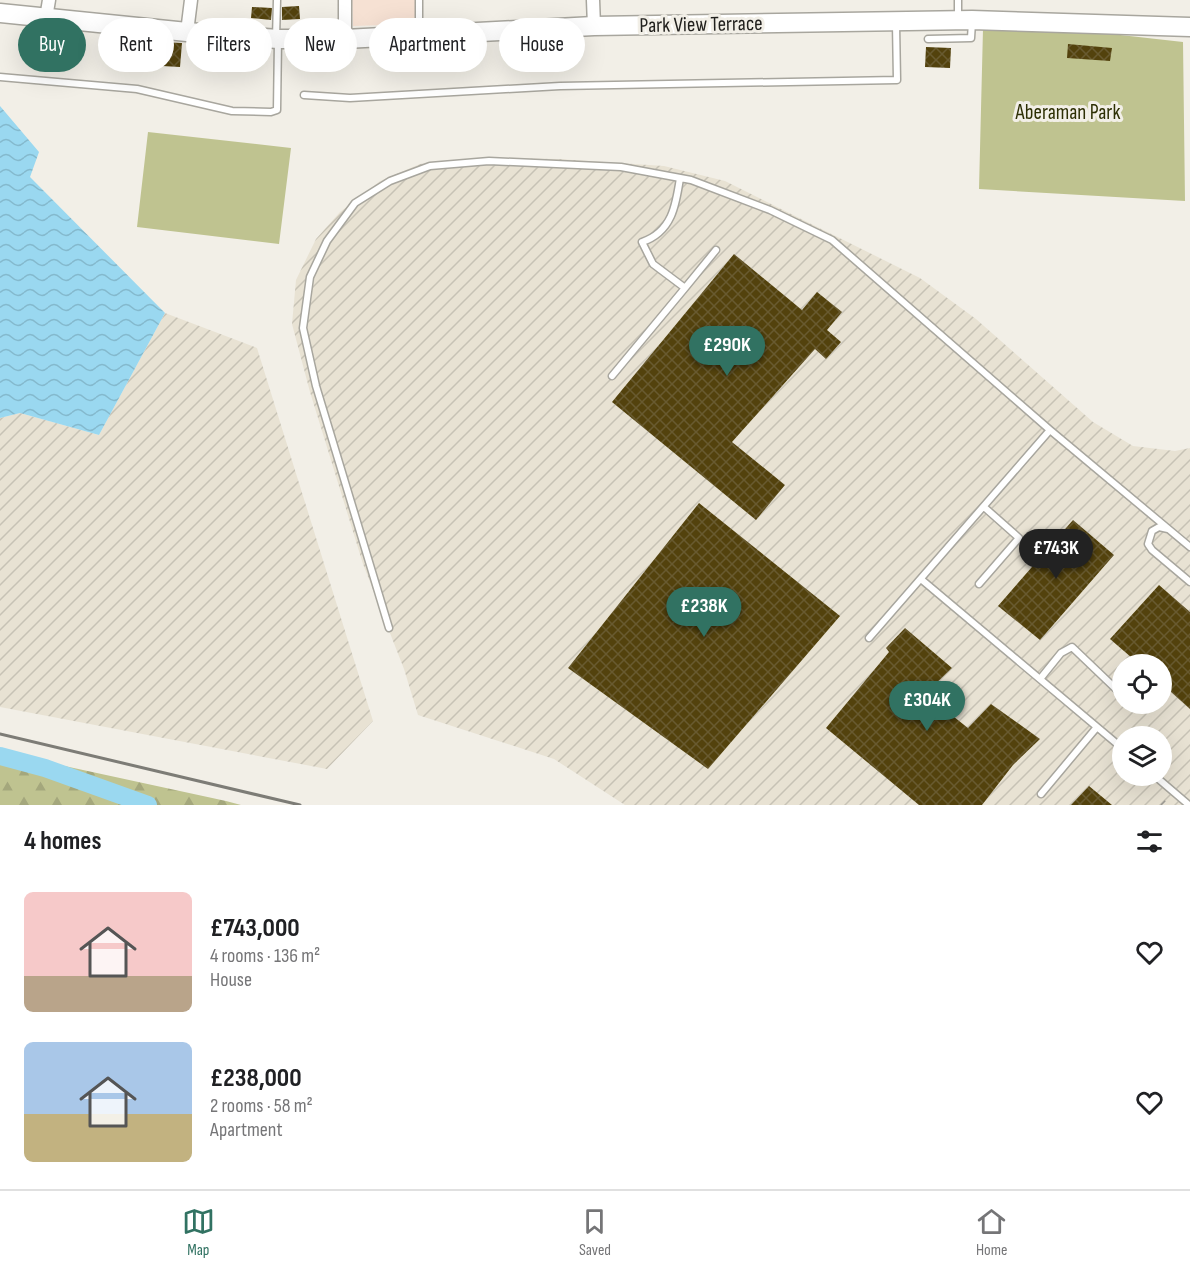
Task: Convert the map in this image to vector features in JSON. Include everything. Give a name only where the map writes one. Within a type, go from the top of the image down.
[{"type":"main road","name":"Park View Terrace","points":[[0,13],[47,9],[186,32]]},
{"type":"main road","name":"Park View Terrace","points":[[487,32],[594,26],[972,20],[1190,27]]},
{"type":"main road","name":"Park View Terrace","points":[[272,38],[284,38]]},
{"type":"street","points":[[189,18],[191,0]]},
{"type":"street","points":[[345,0],[345,18]]},
{"type":"street","points":[[592,0],[594,26]]},
{"type":"lane","points":[[0,77],[137,90],[232,111],[272,112],[277,110],[277,0]]},
{"type":"lane","points":[[419,0],[419,18]]},
{"type":"lane","points":[[928,39],[971,38],[972,20],[958,0]]},
{"type":"lane","points":[[304,95],[350,98],[560,86],[897,80],[896,21]]},
{"type":"lane","points":[[389,628],[316,386],[303,328],[310,277],[327,241],[355,203],[390,181],[430,166],[489,161],[621,167],[691,180],[770,210],[832,240],[1050,430],[1190,547]]},
{"type":"lane","points":[[680,178],[676,205],[668,225],[650,239],[642,242],[653,264],[685,288]]},
{"type":"lane","points":[[612,376],[716,250]]},
{"type":"lane","points":[[869,638],[922,580],[1050,430]]},
{"type":"lane","points":[[979,584],[1019,538],[984,507]]},
{"type":"lane","points":[[1168,529],[1159,527],[1152,531],[1148,544],[1190,582]]},
{"type":"lane","points":[[922,580],[1112,740]]},
{"type":"lane","points":[[1040,679],[1061,653],[1072,648],[1112,685]]},
{"type":"lane","points":[[1041,794],[1097,727]]},
{"type":"lane","points":[[1167,786],[1189,805]]},
{"type":"shaded area","points":[[352,0],[415,0],[415,18],[369,18],[369,25],[357,26],[357,18],[353,18]]},
{"type":"shaded area","points":[[479,158],[558,159],[664,166],[725,181],[920,278],[976,319],[1093,422],[1133,446],[1175,451],[1190,448],[1190,805],[625,805],[554,759],[418,715],[404,669],[363,564],[310,392],[292,324],[296,280],[316,239],[340,212],[380,181],[420,164]]},
{"type":"shaded area","points":[[165,313],[257,348],[373,721],[327,769],[0,707],[0,418],[20,413],[99,435]]},
{"type":"green space","name":"Aberaman Park","points":[[983,29],[1076,30],[1183,42],[1185,201],[979,189]]},
{"type":"green space","points":[[148,132],[291,148],[279,244],[137,227]]},
{"type":"green space","points":[[0,752],[226,801],[241,805],[0,805]]},
{"type":"water","points":[[0,106],[39,152],[30,177],[165,313],[99,435],[20,413],[0,418]]},
{"type":"building","points":[[299,6],[300,18],[282,20],[282,7]]},
{"type":"building","points":[[252,7],[272,8],[271,18],[251,18]]},
{"type":"building","points":[[174,43],[182,43],[180,67],[174,67]]},
{"type":"building","points":[[1068,44],[1112,48],[1110,61],[1067,58]]},
{"type":"building","points":[[926,47],[951,48],[950,68],[925,67]]},
{"type":"building","points":[[734,254],[802,310],[817,292],[842,312],[827,330],[841,342],[826,359],[815,349],[732,442],[785,485],[756,520],[612,402]]},
{"type":"building","points":[[699,503],[840,616],[708,769],[568,668]]},
{"type":"building","points":[[1073,520],[1114,555],[1040,640],[998,606]]},
{"type":"building","points":[[1159,585],[1190,612],[1190,709],[1172,693],[1172,654],[1127,654],[1110,639]]},
{"type":"building","points":[[905,628],[952,668],[925,694],[968,728],[991,704],[1040,739],[1013,765],[982,805],[919,805],[826,728],[889,652],[886,648]]},
{"type":"building","points":[[1089,786],[1112,805],[1071,805]]},
{"type":"waterway","points":[[0,756],[45,768],[148,805]]},
{"type":"railway","points":[[0,734],[300,805]]}]
